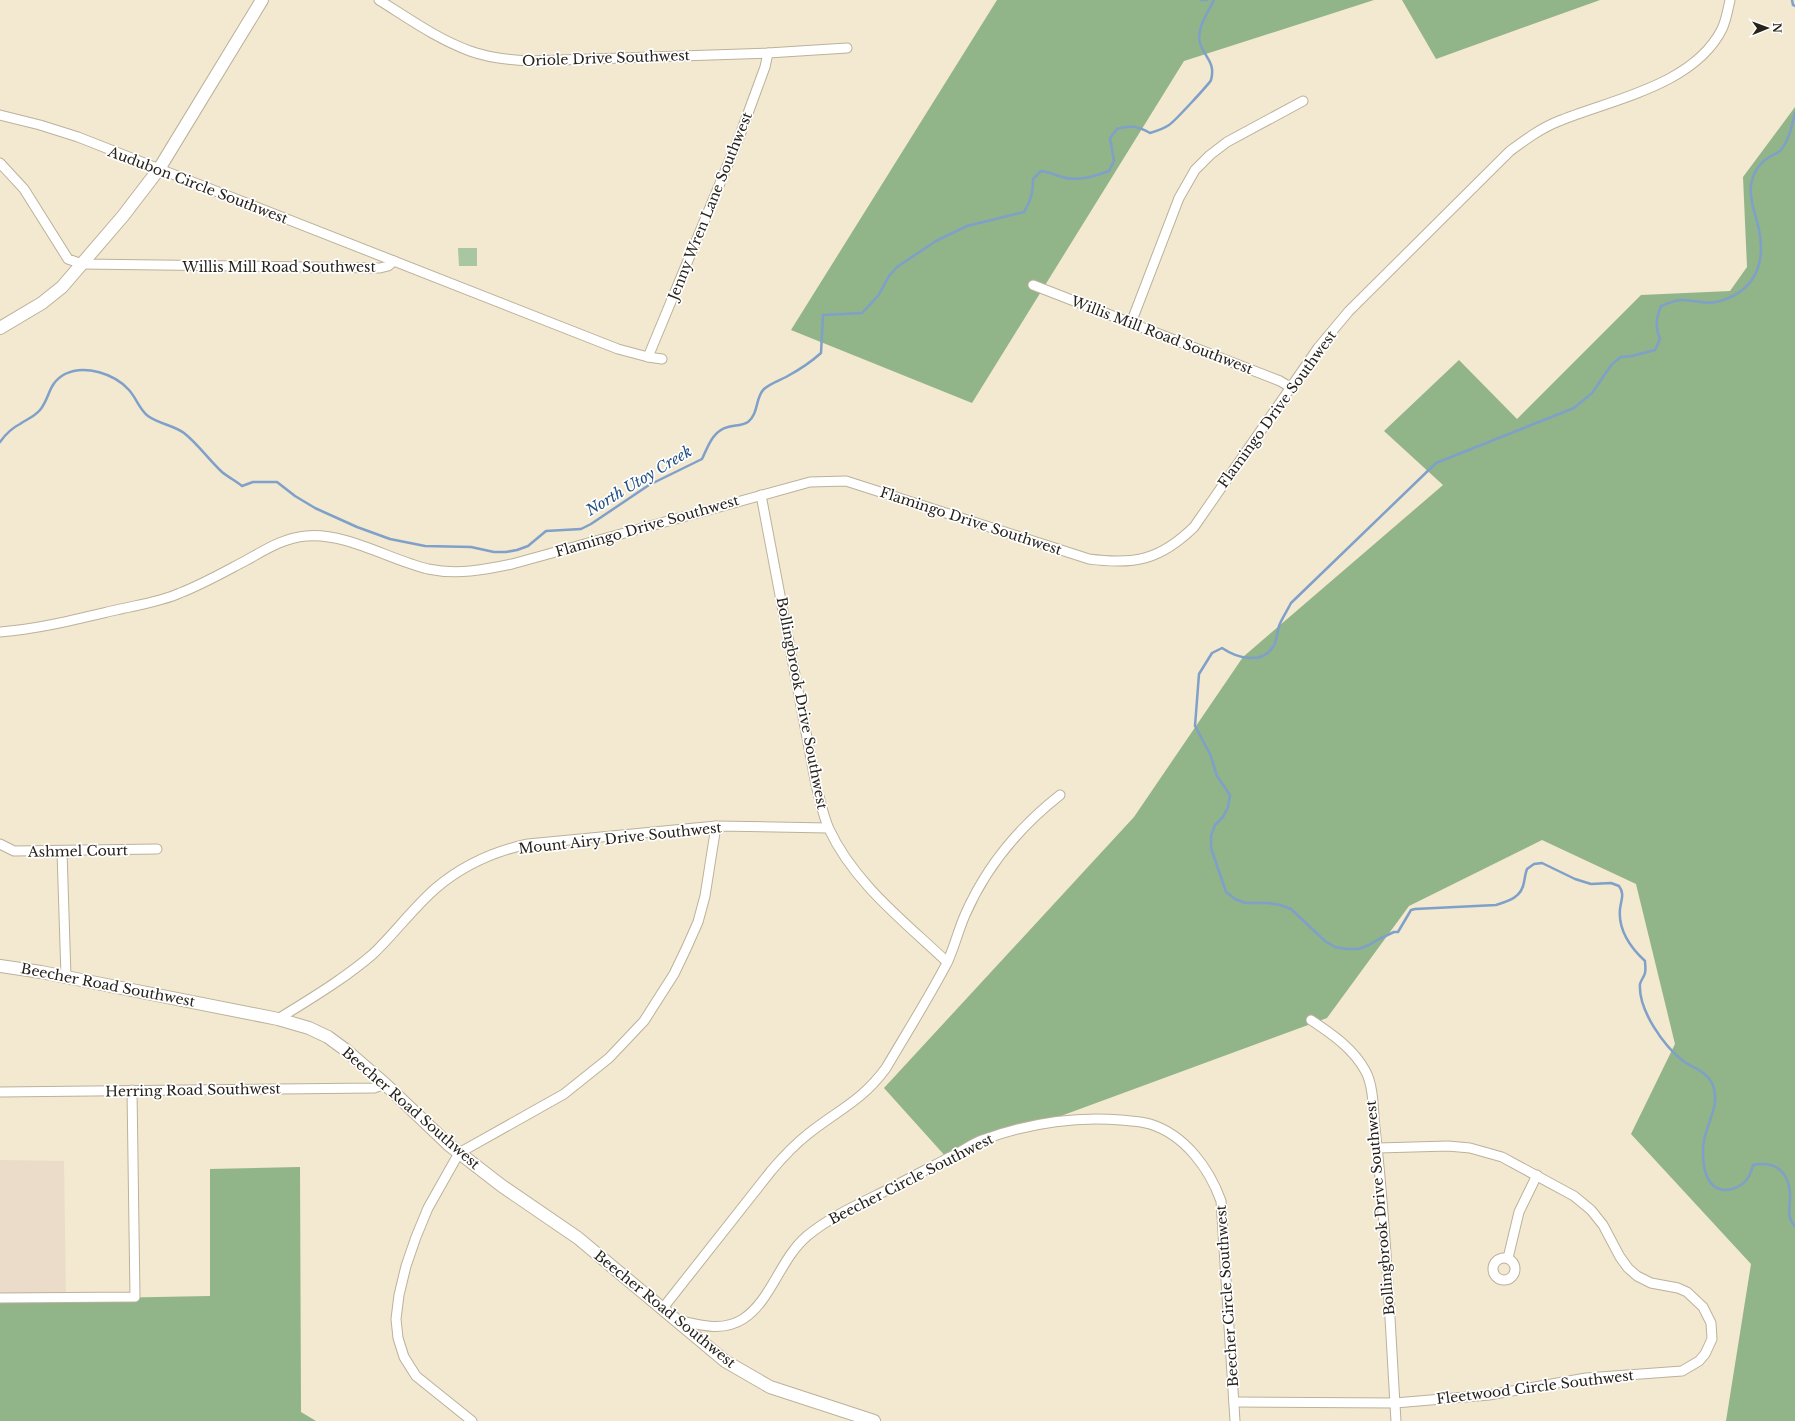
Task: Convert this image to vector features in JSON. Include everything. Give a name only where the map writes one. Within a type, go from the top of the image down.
[{"type":"street","points":[[0,328],[42,303],[62,287],[123,216],[159,169],[262,0]]},
{"type":"street","name":"Oriole Drive Southwest","points":[[379,0],[446,40],[470,51],[492,58],[510,60],[530,61],[768,53],[847,48]]},
{"type":"street","name":"Flamingo Drive Southwest","points":[[0,632],[65,622],[179,594],[207,582],[276,543],[291,538],[323,536],[339,539],[429,569],[454,572],[480,571],[512,564],[810,482],[846,481],[1089,559],[1114,562],[1137,560],[1152,556],[1168,548],[1194,527],[1290,387],[1318,348],[1349,311],[1510,151],[1532,135],[1557,122],[1645,90],[1680,74],[1692,66],[1710,48],[1723,28],[1730,0]]},
{"type":"street","name":"Jenny Wren Lane Southwest","points":[[648,357],[740,135],[765,67],[768,53]]},
{"type":"street","points":[[1131,323],[1179,198],[1196,170],[1210,155],[1227,142],[1303,102]]},
{"type":"street","name":"Audubon Circle Southwest","points":[[0,115],[40,125],[78,137],[394,261]]},
{"type":"street","name":"Willis Mill Road Southwest","points":[[0,163],[24,189],[68,259],[82,264],[380,268],[388,266],[394,261],[618,349],[662,359]]},
{"type":"street","name":"Willis Mill Road Southwest","points":[[1033,285],[1290,387]]},
{"type":"street","name":"Bollingbrook Drive Southwest","points":[[761,495],[816,785],[828,828],[864,882],[947,962]]},
{"type":"street","points":[[663,1308],[761,1183],[789,1151],[808,1133],[859,1098],[878,1080],[947,962],[965,916],[980,885],[1016,834],[1036,813],[1060,795]]},
{"type":"street","points":[[472,1421],[416,1376],[404,1357],[398,1338],[396,1319],[399,1295],[406,1266],[416,1237],[428,1208],[459,1153],[564,1094],[609,1058],[644,1020],[674,974],[698,922],[705,896],[716,826]]},
{"type":"street","name":"Mount Airy Drive Southwest","points":[[278,1019],[349,973],[373,954],[436,889],[469,865],[489,856],[528,844],[716,826],[828,828]]},
{"type":"street","name":"Ashmel Court","points":[[0,844],[14,852],[157,849]]},
{"type":"street","points":[[62,851],[66,977]]},
{"type":"street","name":"Beecher Road Southwest","points":[[0,966],[66,977],[278,1019],[309,1028],[328,1037],[347,1051],[385,1084],[449,1145],[502,1186],[578,1238],[725,1361],[770,1387],[874,1421]]},
{"type":"street","name":"Bollingbrook Drive Southwest","points":[[1311,1020],[1341,1042],[1366,1072],[1371,1088],[1378,1148],[1396,1421]]},
{"type":"street","name":"Herring Road Southwest","points":[[0,1092],[374,1088],[385,1084]]},
{"type":"street","points":[[0,1298],[135,1297],[132,1090]]},
{"type":"street","name":"Beecher Circle Southwest","points":[[677,1320],[715,1327],[728,1325],[742,1320],[753,1312],[761,1303],[778,1272],[794,1248],[821,1225],[980,1140],[1035,1125],[1070,1120],[1102,1118],[1135,1121],[1157,1127],[1181,1142],[1201,1162],[1215,1186],[1221,1201],[1235,1421]]},
{"type":"street","name":"Fleetwood Circle Southwest","points":[[1234,1402],[1395,1404],[1489,1395],[1586,1378],[1682,1371],[1699,1362],[1705,1354],[1712,1339],[1711,1323],[1703,1307],[1696,1298],[1678,1288],[1651,1283],[1637,1276],[1620,1257],[1603,1225],[1591,1210],[1574,1196],[1502,1157],[1470,1148],[1448,1146],[1378,1148]]},
{"type":"street","points":[[1508,1258],[1519,1212],[1537,1175]]},
{"type":"shaded area","points":[[0,1160],[64,1161],[66,1299],[0,1300]]},
{"type":"green space","points":[[997,0],[1374,0],[1184,61],[972,403],[791,330]]},
{"type":"green space","points":[[1402,0],[1600,0],[1436,59]]},
{"type":"green space","points":[[1795,107],[1795,1421],[1726,1421],[1751,1264],[1631,1134],[1675,1044],[1636,884],[1542,840],[1409,906],[1327,1018],[947,1158],[884,1088],[1134,817],[1243,657],[1443,485],[1384,431],[1459,360],[1517,419],[1641,295],[1730,291],[1747,267],[1743,177]]},
{"type":"green space","points":[[458,248],[477,248],[477,266],[459,266]]},
{"type":"green space","points":[[300,1167],[301,1412],[316,1421],[0,1421],[0,1300],[210,1296],[210,1169]]},
{"type":"waterway","points":[[1201,0],[1207,0]]},
{"type":"waterway","name":"North Utoy Creek","points":[[0,442],[6,434],[40,410],[46,401],[52,386],[59,378],[73,371],[90,370],[108,375],[123,384],[132,393],[142,410],[148,416],[184,433],[222,472],[242,486],[253,482],[277,482],[295,496],[315,508],[357,527],[390,539],[425,546],[471,547],[494,552],[506,552],[528,546],[546,531],[581,529],[591,524],[649,485],[702,459],[711,440],[718,432],[731,426],[748,422],[756,410],[759,397],[764,389],[800,369],[821,353],[823,315],[862,313],[878,296],[889,276],[897,267],[936,241],[967,226],[1024,212],[1031,196],[1033,179],[1041,171],[1074,179],[1080,179],[1109,171],[1114,161],[1110,138],[1117,129],[1134,127],[1150,133],[1169,125],[1211,80],[1211,64],[1202,48],[1199,38],[1201,26],[1214,0]]},
{"type":"waterway","points":[[1792,0],[1793,5],[1795,6]]},
{"type":"waterway","points":[[1795,113],[1790,133],[1784,146],[1779,152],[1767,158],[1760,165],[1755,172],[1752,181],[1751,196],[1759,230],[1761,254],[1759,264],[1750,283],[1742,290],[1720,301],[1707,303],[1678,300],[1661,306],[1657,323],[1657,331],[1660,339],[1655,350],[1632,356],[1621,357],[1612,364],[1592,393],[1574,408],[1436,463],[1291,603],[1279,626],[1274,645],[1268,653],[1256,658],[1235,655],[1222,648],[1212,653],[1199,674],[1195,726],[1210,754],[1217,776],[1230,795],[1228,807],[1223,817],[1215,825],[1211,836],[1211,848],[1226,892],[1235,899],[1246,903],[1269,903],[1291,909],[1325,941],[1335,947],[1358,949],[1394,932],[1398,932],[1411,910],[1496,905],[1506,902],[1514,898],[1521,891],[1527,869],[1534,864],[1542,863],[1575,879],[1591,884],[1611,883],[1619,886],[1622,894],[1620,917],[1623,931],[1630,944],[1645,961],[1645,973],[1640,984],[1640,994],[1648,1016],[1668,1046],[1683,1061],[1706,1075],[1712,1083],[1715,1092],[1714,1109],[1706,1134],[1703,1151],[1705,1172],[1709,1180],[1715,1187],[1726,1190],[1731,1189],[1746,1181],[1750,1175],[1753,1165],[1761,1164],[1774,1166],[1779,1169],[1787,1179],[1790,1194],[1789,1215],[1795,1226]]}]
